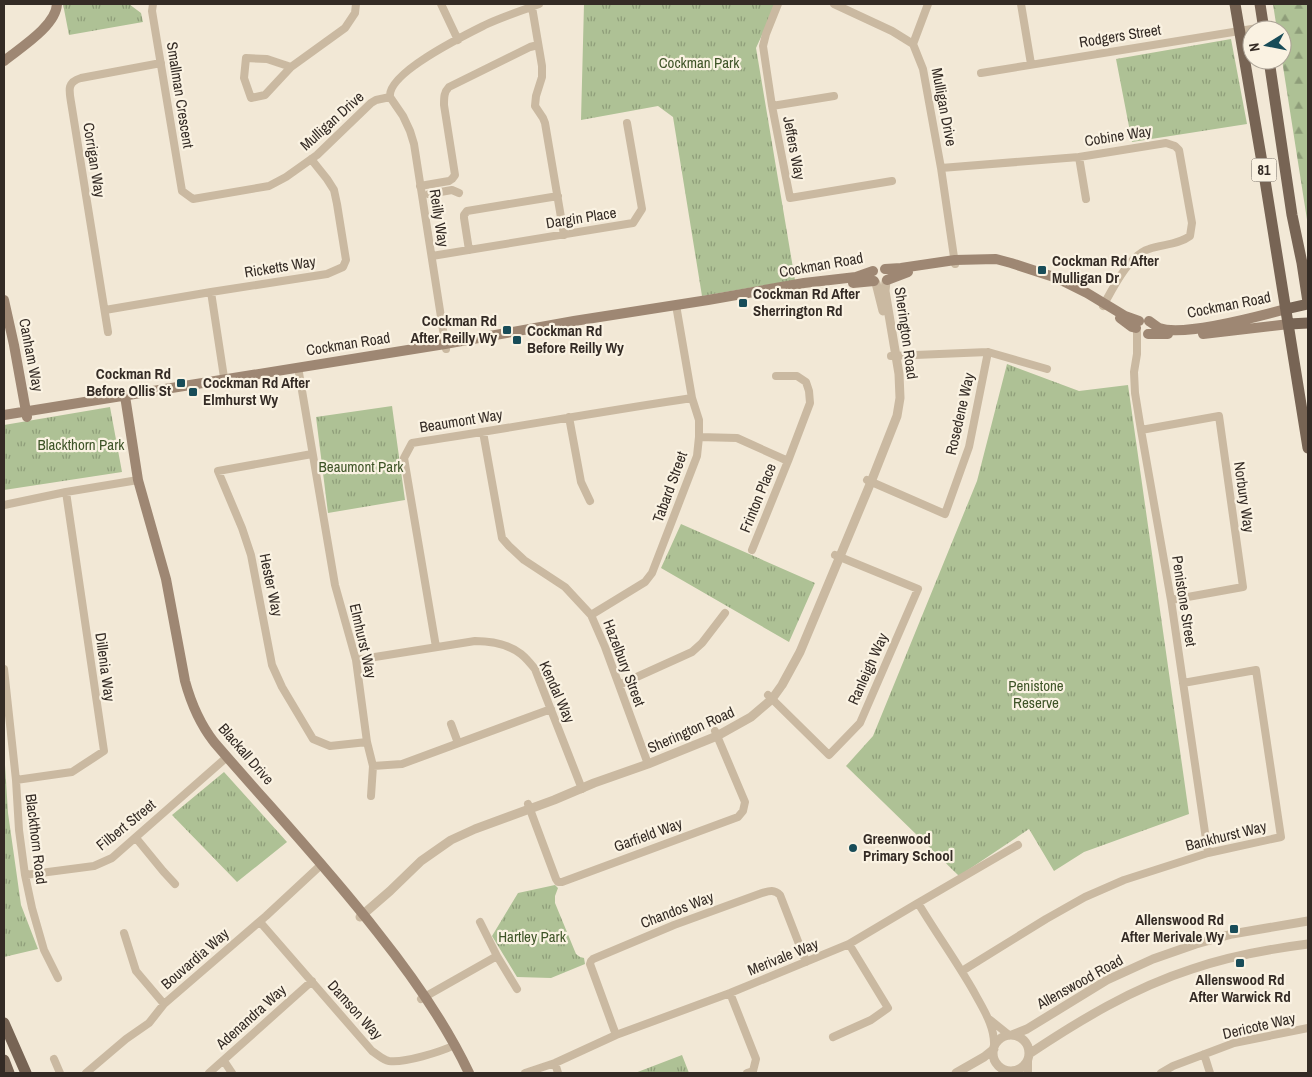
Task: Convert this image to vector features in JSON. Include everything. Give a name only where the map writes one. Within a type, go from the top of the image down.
[{"type":"main road","points":[[4,54],[40,24],[49,12],[51,4]]},
{"type":"main road","points":[[4,61],[49,24],[57,4]]},
{"type":"main road","name":"81","points":[[1235,4],[1308,448]]},
{"type":"main road","points":[[1260,4],[1263,20]]},
{"type":"main road","name":"81","points":[[1270,70],[1292,215],[1308,303]]},
{"type":"main road","name":"Cockman Road","points":[[4,421],[24,415],[225,381],[445,347],[574,321],[677,308],[804,284],[856,277],[880,278],[902,268],[955,262],[996,259],[1011,262],[1058,278],[1074,286],[1132,327],[1201,334],[1289,324]]},
{"type":"main road","points":[[1302,264],[1308,274]]},
{"type":"main road","name":"Canham Way","points":[[4,300],[13,338],[24,415]]},
{"type":"main road","points":[[1286,308],[1308,303]]},
{"type":"main road","name":"Cockman Road","points":[[1143,329],[1194,329],[1286,308]]},
{"type":"main road","name":"Canham Way","points":[[4,322],[24,415]]},
{"type":"main road","points":[[1289,324],[1308,322]]},
{"type":"main road","name":"Blackall Drive","points":[[121,399],[136,480],[164,595],[182,692],[188,708],[206,740],[320,865],[360,913],[424,998],[469,1073]]},
{"type":"main road","name":"Cockman Road","points":[[4,415],[24,415]]},
{"type":"main road","points":[[4,1023],[26,1073]]},
{"type":"main road","name":"Blackall Drive","points":[[452,1046],[464,1073]]},
{"type":"main road","points":[[4,1060],[9,1073]]},
{"type":"street","name":"Smallman Crescent","points":[[153,4],[152,10],[182,191]]},
{"type":"street","points":[[291,67],[267,59],[246,58],[244,78],[250,98],[266,95],[291,67],[346,28],[355,13],[356,4]]},
{"type":"street","points":[[442,4],[458,40]]},
{"type":"street","name":"Jeffers Way","points":[[778,4],[763,46],[772,106],[790,198],[892,181]]},
{"type":"street","points":[[834,4],[913,44],[928,4]]},
{"type":"street","points":[[1021,4],[1031,64]]},
{"type":"street","points":[[390,97],[389,91],[393,86],[418,63],[432,54],[487,25],[535,5],[538,45],[542,66],[542,77],[536,96],[536,106],[545,124],[564,234]]},
{"type":"street","name":"Rodgers Street","points":[[981,73],[1242,31]]},
{"type":"street","name":"Mulligan Drive","points":[[913,44],[923,69],[941,168],[955,262]]},
{"type":"street","points":[[420,186],[449,181],[454,175],[455,171],[444,105],[446,90],[530,47],[538,45]]},
{"type":"street","name":"Corrigan Way","points":[[108,332],[70,88],[73,81],[81,78],[161,63]]},
{"type":"street","points":[[772,106],[834,96]]},
{"type":"street","name":"Mulligan Drive","points":[[182,191],[193,199],[269,186],[286,178],[311,159],[370,103],[390,97]]},
{"type":"street","name":"Reilly Way","points":[[390,97],[403,116],[414,144],[445,347]]},
{"type":"street","name":"Dargin Place","points":[[432,256],[633,223],[642,209],[627,123]]},
{"type":"street","name":"Cobine Way","points":[[941,168],[1079,156],[1166,143],[1175,146],[1178,150],[1192,223],[1190,236],[1182,242],[1154,247],[1139,253],[1128,265],[1103,306]]},
{"type":"street","points":[[1079,156],[1086,198]]},
{"type":"street","name":"Ricketts Way","points":[[105,310],[328,274],[343,267],[346,260],[334,190],[311,159]]},
{"type":"street","points":[[429,194],[452,190],[459,193]]},
{"type":"street","points":[[469,250],[464,218],[467,211],[558,196]]},
{"type":"street","name":"Sherington Road","points":[[360,913],[416,858],[440,840],[461,830],[528,806],[554,800],[581,786],[625,772],[647,761],[716,734],[751,717],[786,678],[800,652],[837,556],[892,429],[898,408],[900,386],[882,307],[880,278]]},
{"type":"street","points":[[211,292],[225,381]]},
{"type":"street","name":"Tabard Street","points":[[590,614],[645,582],[652,574],[697,456],[699,420],[692,398],[677,308]]},
{"type":"street","name":"Penistone Street","points":[[1143,329],[1134,372],[1135,393],[1171,600],[1208,853]]},
{"type":"street","points":[[894,356],[988,352],[1047,369]]},
{"type":"street","name":"Rosedene Way","points":[[869,481],[945,514],[969,447],[988,352]]},
{"type":"street","name":"Elmhurst Way","points":[[298,370],[335,586],[356,660],[367,742],[373,766]]},
{"type":"street","points":[[776,376],[797,376],[806,382],[809,391],[810,403],[788,461]]},
{"type":"street","name":"Beaumont Way","points":[[436,647],[404,458],[412,443],[692,398]]},
{"type":"street","name":"Norbury Way","points":[[1140,430],[1219,416],[1243,587],[1171,600]]},
{"type":"street","points":[[569,417],[581,482],[590,501]]},
{"type":"street","name":"Hazelbury Street","points":[[483,432],[502,538],[524,560],[565,587],[590,614],[605,647],[647,761]]},
{"type":"street","name":"Frinton Place","points":[[699,437],[737,438],[788,461],[752,550]]},
{"type":"street","name":"Hester Way","points":[[312,454],[218,471],[251,554],[272,665],[282,687],[313,739],[330,746],[367,742]]},
{"type":"street","points":[[4,505],[136,480]]},
{"type":"street","name":"Dillenia Way","points":[[16,780],[72,772],[104,751],[66,492]]},
{"type":"street","name":"Ranleigh Way","points":[[770,697],[829,755],[860,723],[918,589],[837,556]]},
{"type":"street","points":[[619,685],[692,652],[702,643],[725,613]]},
{"type":"street","name":"Kendal Way","points":[[356,660],[484,641],[507,646],[522,655],[535,669],[581,786]]},
{"type":"street","name":"Blackthorn Road","points":[[4,669],[25,875],[44,950],[58,978]]},
{"type":"street","name":"Bankhurst Way","points":[[962,971],[1046,919],[1124,880],[1208,853],[1281,837],[1256,670],[1183,683]]},
{"type":"street","points":[[371,796],[373,766],[402,764],[551,709]]},
{"type":"street","points":[[450,724],[458,743]]},
{"type":"street","name":"Garfield Way","points":[[528,806],[558,882],[738,816],[743,811],[745,802],[716,734]]},
{"type":"street","name":"Filbert Street","points":[[25,875],[94,866],[112,858],[225,759]]},
{"type":"street","points":[[136,838],[175,884]]},
{"type":"street","name":"Merivale Way","points":[[525,1073],[555,1063],[616,1036],[730,993],[849,944],[1018,844]]},
{"type":"street","name":"Bouvardia Way","points":[[86,1073],[126,1039],[149,1023],[164,1004],[260,922],[320,865]]},
{"type":"street","name":"Chandos Way","points":[[616,1036],[590,961],[674,925],[762,893],[776,891],[780,895],[806,962]]},
{"type":"street","points":[[918,903],[962,971],[989,1019],[994,1034],[993,1056],[996,1063],[1001,1068],[1010,1072],[1022,1067],[1029,1057],[1093,1013],[1151,984],[1192,969],[1238,956],[1308,944]]},
{"type":"street","name":"Allenswood Road","points":[[1011,1035],[1026,1029],[1107,980],[1153,959],[1232,934],[1308,921]]},
{"type":"street","name":"Damson Way","points":[[260,922],[372,1050],[388,1061],[417,1058],[452,1046]]},
{"type":"street","points":[[480,922],[497,956],[517,989]]},
{"type":"street","points":[[124,933],[136,971],[164,1004]]},
{"type":"street","points":[[833,1037],[871,1020],[888,1008],[849,944]]},
{"type":"street","points":[[424,998],[497,956]]},
{"type":"street","name":"Adenandra Way","points":[[209,1073],[312,981]]},
{"type":"street","points":[[730,993],[756,1059],[753,1071],[747,1073]]},
{"type":"street","points":[[989,1019],[1011,1035]]},
{"type":"street","name":"Dericote Way","points":[[1160,1073],[1173,1066],[1234,1043],[1308,1028]]},
{"type":"street","points":[[956,1073],[983,1058],[1001,1038],[1011,1035],[1018,1036],[1024,1040],[1028,1048],[1028,1073]]},
{"type":"street","points":[[1204,1054],[1210,1073]]},
{"type":"street","points":[[54,1059],[60,1073]]},
{"type":"street","points":[[224,1061],[232,1073]]},
{"type":"street","points":[[555,1063],[558,1073]]},
{"type":"green space","points":[[63,4],[129,4],[141,13],[143,22],[69,35]]},
{"type":"green space","name":"Cockman Park","points":[[584,4],[776,4],[756,48],[795,280],[702,296],[673,117],[658,106],[581,120]]},
{"type":"green space","points":[[1273,4],[1308,4],[1308,226],[1284,70],[1292,70],[1292,20],[1275,20]]},
{"type":"green space","points":[[1231,39],[1247,124],[1132,142],[1116,59]]},
{"type":"green space","name":"Penistone Reserve","points":[[1007,364],[1079,391],[1128,385],[1189,814],[1084,852],[1054,871],[1029,829],[959,876],[846,766],[873,736],[977,481]]},
{"type":"green space","name":"Beaumont Park","points":[[392,406],[405,500],[328,513],[316,417]]},
{"type":"green space","name":"Blackthorn Park","points":[[110,407],[122,472],[4,490],[4,425]]},
{"type":"green space","points":[[681,524],[815,583],[789,642],[661,568]]},
{"type":"green space","points":[[4,749],[8,813],[21,905],[38,949],[4,957]]},
{"type":"green space","points":[[224,772],[287,842],[237,882],[172,815]]},
{"type":"green space","name":"Hartley Park","points":[[555,885],[558,888],[555,903],[576,954],[584,958],[585,964],[551,978],[517,977],[492,936],[518,893]]},
{"type":"green space","points":[[682,1055],[689,1073],[635,1073]]},
{"type":"place","name":"Cockman Rd After Mulligan Dr","points":[[1042,270]]},
{"type":"place","name":"Cockman Rd After Sherrington Rd","points":[[743,303]]},
{"type":"place","name":"Cockman Rd After Reilly Wy","points":[[507,330]]},
{"type":"place","name":"Cockman Rd Before Reilly Wy","points":[[517,340]]},
{"type":"place","name":"Cockman Rd Before Ollis St","points":[[181,383]]},
{"type":"place","name":"Cockman Rd After Elmhurst Wy","points":[[193,392]]},
{"type":"place","name":"Greenwood Primary School","points":[[853,848]]},
{"type":"place","name":"Allenswood Rd After Merivale Wy","points":[[1234,929]]},
{"type":"place","name":"Allenswood Rd After Warwick Rd","points":[[1240,963]]}]
